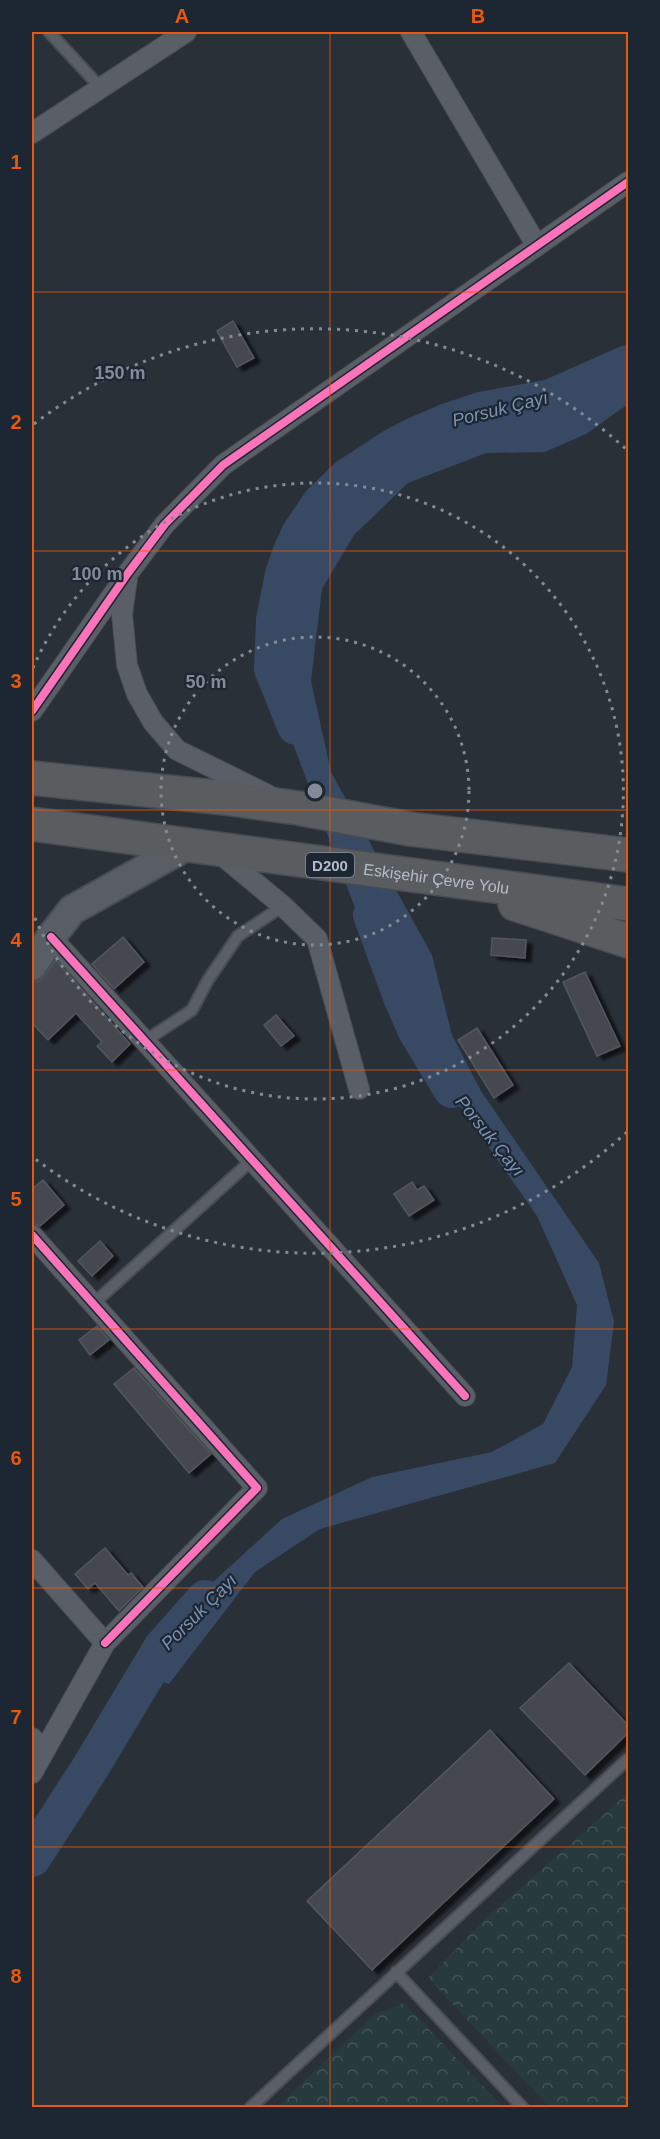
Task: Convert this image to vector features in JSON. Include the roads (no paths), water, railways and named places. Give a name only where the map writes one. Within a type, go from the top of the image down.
[{"type":"highway","points":[[32,778],[225,798],[298,808],[410,829],[628,855]]},
{"type":"highway","name":"Eskişehir Çevre Yolu","points":[[32,824],[628,904]]},
{"type":"highway","points":[[410,829],[628,837]]},
{"type":"highway","points":[[445,880],[628,941]]},
{"type":"street","points":[[32,133],[100,87],[162,37],[186,32]]},
{"type":"street","points":[[411,32],[537,246]]},
{"type":"street","points":[[32,711],[165,524],[223,465],[628,182]]},
{"type":"street","points":[[128,573],[122,614],[127,665],[137,694],[153,722],[177,750],[241,783],[298,808]]},
{"type":"street","points":[[32,966],[72,910],[201,847],[283,906],[317,939],[359,1089]]},
{"type":"street","points":[[51,937],[465,1396]]},
{"type":"street","points":[[32,1235],[257,1488],[105,1643],[38,1744],[32,1773]]},
{"type":"street","points":[[32,1560],[105,1643]]},
{"type":"lane","points":[[49,32],[100,87]]},
{"type":"lane","points":[[145,1041],[192,1010],[208,980],[238,936],[283,906]]},
{"type":"lane","points":[[93,1304],[252,1160]]},
{"type":"lane","points":[[250,2108],[628,1759]]},
{"type":"lane","points":[[396,1972],[523,2108]]},
{"type":"water","points":[[628,361],[628,404],[586,434],[545,452],[486,453],[408,483],[354,535],[322,589],[311,681],[331,772],[432,955],[452,1035],[481,1091],[599,1263],[614,1322],[606,1385],[555,1463],[320,1529],[255,1572],[169,1684],[148,1676],[191,1602],[282,1519],[372,1477],[492,1452],[543,1424],[572,1367],[577,1305],[537,1216],[431,1065],[413,999],[360,921],[293,744],[276,709],[276,635],[305,545],[330,497],[467,411],[564,408]]},
{"type":"waterway","name":"Porsuk Çayı","points":[[296,726],[273,669],[275,620],[284,574],[291,554],[300,534],[321,503],[348,477],[415,436],[481,411],[551,398],[628,364]]},
{"type":"waterway","name":"Porsuk Çayı","points":[[372,915],[417,1031],[452,1089]]},
{"type":"waterway","name":"Porsuk Çayı","points":[[32,1858],[90,1768],[162,1648],[205,1599]]}]
